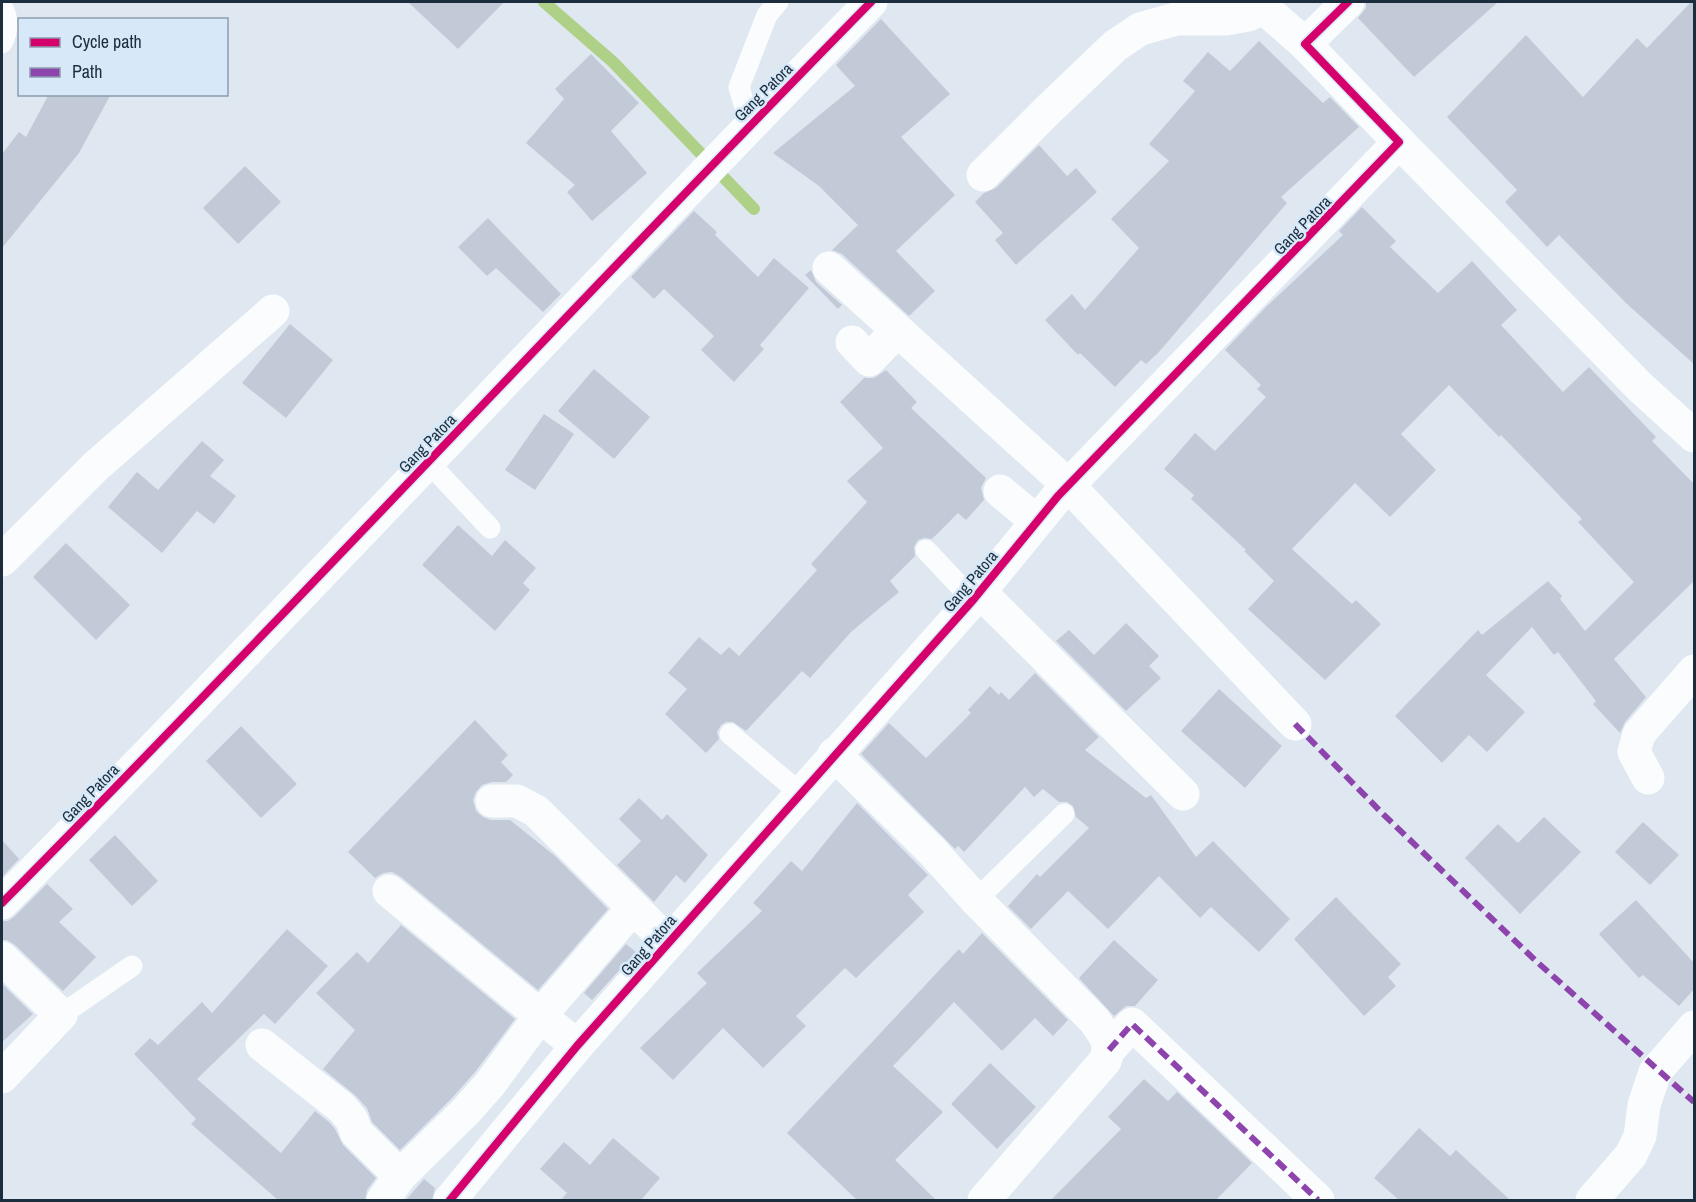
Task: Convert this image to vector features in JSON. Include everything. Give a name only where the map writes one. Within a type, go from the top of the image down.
[{"type":"street","name":"Gang Patora","points":[[2,903],[267,632],[750,125],[871,2]]},
{"type":"street","points":[[1305,44],[1348,2]]},
{"type":"street","points":[[983,175],[1115,46],[1140,29],[1176,19],[1226,19],[1248,15],[1260,5],[1305,44],[1640,387],[1695,436]]},
{"type":"street","name":"Gang Patora","points":[[454,1196],[577,1046],[976,596],[1063,490],[1399,142]]},
{"type":"street","points":[[829,268],[1063,490],[1295,724]]},
{"type":"street","points":[[2,560],[95,467],[273,311]]},
{"type":"street","points":[[852,342],[869,360],[897,331]]},
{"type":"street","points":[[1000,491],[1036,521]]},
{"type":"street","points":[[976,596],[1183,794]]},
{"type":"street","points":[[1648,778],[1634,752],[1639,734],[1695,671]]},
{"type":"street","points":[[834,754],[932,851],[976,900],[1094,1020],[1107,1038],[1109,1050]]},
{"type":"street","points":[[492,801],[518,801],[536,811],[668,942]]},
{"type":"street","points":[[389,891],[577,1046]]},
{"type":"street","points":[[401,1178],[490,1084],[540,1016],[633,908]]},
{"type":"street","points":[[2,958],[61,1015],[2,1077]]},
{"type":"street","points":[[984,1200],[1105,1061],[1109,1050],[1132,1024],[1318,1200]]},
{"type":"street","points":[[1592,1200],[1631,1155],[1640,1136],[1644,1105],[1655,1072],[1695,1027]]},
{"type":"street","points":[[262,1045],[342,1108],[352,1120],[356,1132],[401,1178],[454,1196]]},
{"type":"lane","points":[[750,125],[739,87],[767,15],[778,2]]},
{"type":"lane","points":[[2,7],[8,25],[2,43]]},
{"type":"lane","points":[[428,462],[490,528]]},
{"type":"lane","points":[[926,550],[976,596]]},
{"type":"lane","points":[[730,734],[800,793]]},
{"type":"lane","points":[[976,900],[1064,814]]},
{"type":"lane","points":[[61,1015],[132,966]]},
{"type":"building","points":[[408,2],[504,2],[458,49]]},
{"type":"building","points":[[1366,2],[1498,2],[1414,77],[1358,18],[1366,8]]},
{"type":"building","points":[[1691,2],[1695,2],[1695,365],[1627,304],[1559,235],[1547,247],[1505,202],[1517,190],[1447,117],[1526,35],[1583,97],[1637,38],[1647,48]]},
{"type":"building","points":[[881,19],[950,94],[901,137],[955,195],[896,251],[935,291],[909,316],[842,254],[832,250],[858,225],[819,186],[773,153],[855,86],[836,65]]},
{"type":"building","points":[[1259,41],[1323,103],[1330,97],[1359,127],[1281,197],[1287,203],[1158,353],[1146,364],[1141,360],[1115,387],[1080,353],[1078,355],[1045,320],[1072,294],[1085,310],[1139,248],[1111,219],[1169,161],[1149,144],[1195,91],[1183,81],[1208,52],[1230,71]]},
{"type":"building","points":[[591,54],[639,103],[611,131],[647,173],[592,221],[567,192],[575,185],[526,143],[564,99],[555,89]]},
{"type":"building","points":[[48,96],[110,96],[79,153],[2,248],[2,154],[19,132],[26,137]]},
{"type":"building","points":[[1039,145],[1067,176],[1076,168],[1097,192],[1016,265],[995,240],[1003,233],[975,202],[984,193],[996,188]]},
{"type":"building","points":[[245,166],[281,202],[238,244],[203,208]]},
{"type":"building","points":[[1362,207],[1396,241],[1390,247],[1438,293],[1472,261],[1517,310],[1501,325],[1563,392],[1589,367],[1656,437],[1652,441],[1695,485],[1695,580],[1614,659],[1646,697],[1625,722],[1620,733],[1593,704],[1596,701],[1558,652],[1554,655],[1532,627],[1486,675],[1525,712],[1487,752],[1469,735],[1442,763],[1395,716],[1478,630],[1482,635],[1548,581],[1562,596],[1560,599],[1585,631],[1634,582],[1578,522],[1582,519],[1449,385],[1401,434],[1436,470],[1390,517],[1355,483],[1292,549],[1352,604],[1356,600],[1381,624],[1325,680],[1248,609],[1274,581],[1244,551],[1246,550],[1191,499],[1194,495],[1164,469],[1195,433],[1215,451],[1266,397],[1257,389],[1261,385],[1225,350],[1266,307],[1343,235],[1339,231]]},
{"type":"building","points":[[694,211],[717,232],[715,235],[758,277],[774,258],[809,288],[760,345],[764,349],[734,382],[701,350],[714,336],[664,289],[654,299],[631,277]]},
{"type":"building","points":[[488,218],[561,294],[543,312],[496,268],[487,276],[458,247]]},
{"type":"building","points":[[811,270],[816,282],[842,305],[838,309],[805,275]]},
{"type":"building","points":[[290,324],[333,360],[286,418],[242,383]]},
{"type":"building","points":[[594,369],[650,417],[614,459],[558,411]]},
{"type":"building","points":[[886,370],[917,402],[911,408],[986,478],[981,488],[984,500],[966,520],[958,513],[932,539],[918,540],[914,547],[915,556],[890,581],[899,592],[851,632],[810,678],[802,671],[746,731],[733,722],[721,725],[717,732],[719,739],[706,753],[665,714],[687,689],[668,673],[699,637],[721,655],[729,647],[739,656],[817,570],[811,564],[867,502],[847,481],[883,448],[840,402],[864,378],[874,378]]},
{"type":"building","points":[[544,414],[574,434],[535,490],[505,470]]},
{"type":"building","points":[[202,441],[224,460],[210,476],[236,496],[214,524],[197,511],[162,553],[108,507],[137,472],[158,490]]},
{"type":"building","points":[[458,525],[492,556],[505,540],[536,568],[523,583],[530,590],[495,631],[422,565]]},
{"type":"building","points":[[66,543],[130,605],[96,640],[33,577]]},
{"type":"building","points":[[1126,623],[1159,656],[1149,666],[1161,678],[1126,711],[1056,641],[1069,630],[1094,655]]},
{"type":"building","points":[[1035,673],[1099,737],[1085,750],[1146,798],[1151,795],[1196,857],[1213,841],[1290,919],[1259,952],[1211,907],[1200,918],[1159,876],[1108,929],[1068,891],[1031,929],[1008,906],[1037,874],[1040,877],[1089,828],[1076,817],[1073,806],[1067,802],[1059,802],[1043,789],[1034,797],[1025,787],[964,852],[958,846],[955,849],[861,754],[889,723],[926,758],[971,713],[968,710],[990,686],[999,695],[1001,692],[1009,700]]},
{"type":"building","points":[[1219,689],[1282,746],[1245,788],[1181,731]]},
{"type":"building","points":[[475,720],[508,755],[501,762],[513,775],[506,782],[482,785],[473,800],[476,811],[491,820],[510,820],[555,856],[608,909],[538,990],[401,877],[392,872],[383,873],[375,878],[348,852]]},
{"type":"building","points":[[241,726],[297,784],[261,818],[206,761]]},
{"type":"building","points":[[639,798],[662,820],[667,814],[708,855],[685,883],[676,875],[654,902],[617,865],[641,841],[619,819]]},
{"type":"building","points":[[857,803],[928,875],[908,895],[924,912],[856,978],[845,968],[796,1016],[806,1026],[763,1068],[723,1028],[673,1080],[640,1048],[707,983],[697,973],[762,911],[753,903],[791,861],[802,871]]},
{"type":"building","points":[[1544,817],[1581,852],[1520,914],[1465,858],[1498,824],[1518,843]]},
{"type":"building","points":[[1643,822],[1679,855],[1650,885],[1615,852]]},
{"type":"building","points":[[115,835],[158,881],[132,906],[89,860]]},
{"type":"building","points":[[2,840],[19,859],[2,877]]},
{"type":"building","points":[[47,884],[73,909],[59,922],[96,957],[63,991],[15,945],[2,940],[2,921],[8,921],[15,916]]},
{"type":"building","points":[[1336,897],[1401,964],[1388,977],[1396,986],[1364,1016],[1294,939]]},
{"type":"building","points":[[1636,900],[1695,964],[1695,988],[1679,1006],[1643,975],[1639,978],[1599,934]]},
{"type":"building","points":[[401,925],[515,1019],[475,1072],[400,1150],[372,1122],[367,1108],[356,1096],[323,1069],[355,1030],[316,993],[357,952],[368,963]]},
{"type":"building","points":[[287,929],[328,966],[275,1024],[264,1014],[197,1079],[281,1153],[315,1111],[329,1122],[343,1145],[376,1178],[367,1190],[365,1200],[278,1200],[191,1124],[196,1119],[134,1054],[150,1038],[158,1045],[202,1002],[212,1013]]},
{"type":"building","points":[[982,933],[1068,1020],[1053,1036],[1035,1018],[1002,1051],[954,1002],[893,1066],[943,1112],[895,1160],[936,1200],[857,1200],[787,1133],[959,949],[963,954]]},
{"type":"building","points":[[1114,940],[1158,980],[1135,1006],[1126,1006],[1114,1016],[1079,978]]},
{"type":"building","points":[[626,944],[636,952],[592,1000],[584,993]]},
{"type":"building","points":[[2,984],[33,1014],[2,1042]]},
{"type":"building","points":[[990,1063],[1036,1107],[997,1149],[951,1104]]},
{"type":"building","points":[[1144,1079],[1168,1101],[1177,1092],[1252,1163],[1216,1200],[1051,1200],[1121,1129],[1108,1117]]},
{"type":"building","points":[[1419,1128],[1450,1156],[1456,1150],[1510,1200],[1399,1200],[1374,1178]]},
{"type":"building","points":[[613,1138],[660,1178],[641,1200],[561,1200],[567,1193],[540,1169],[564,1142],[590,1165]]},
{"type":"building","points":[[424,1179],[435,1188],[432,1200],[406,1200]]},
{"type":"waterway","points":[[544,2],[613,62],[754,209]]},
{"type":"marked path","points":[[1295,724],[1383,814],[1536,961],[1694,1102]]},
{"type":"marked path","points":[[1109,1050],[1132,1024],[1318,1200]]},
{"type":"cycle path","points":[[2,903],[221,679],[653,226],[871,2]]},
{"type":"cycle path","points":[[450,1200],[577,1046],[973,600],[1058,496],[1399,142],[1305,44],[1348,2]]}]
